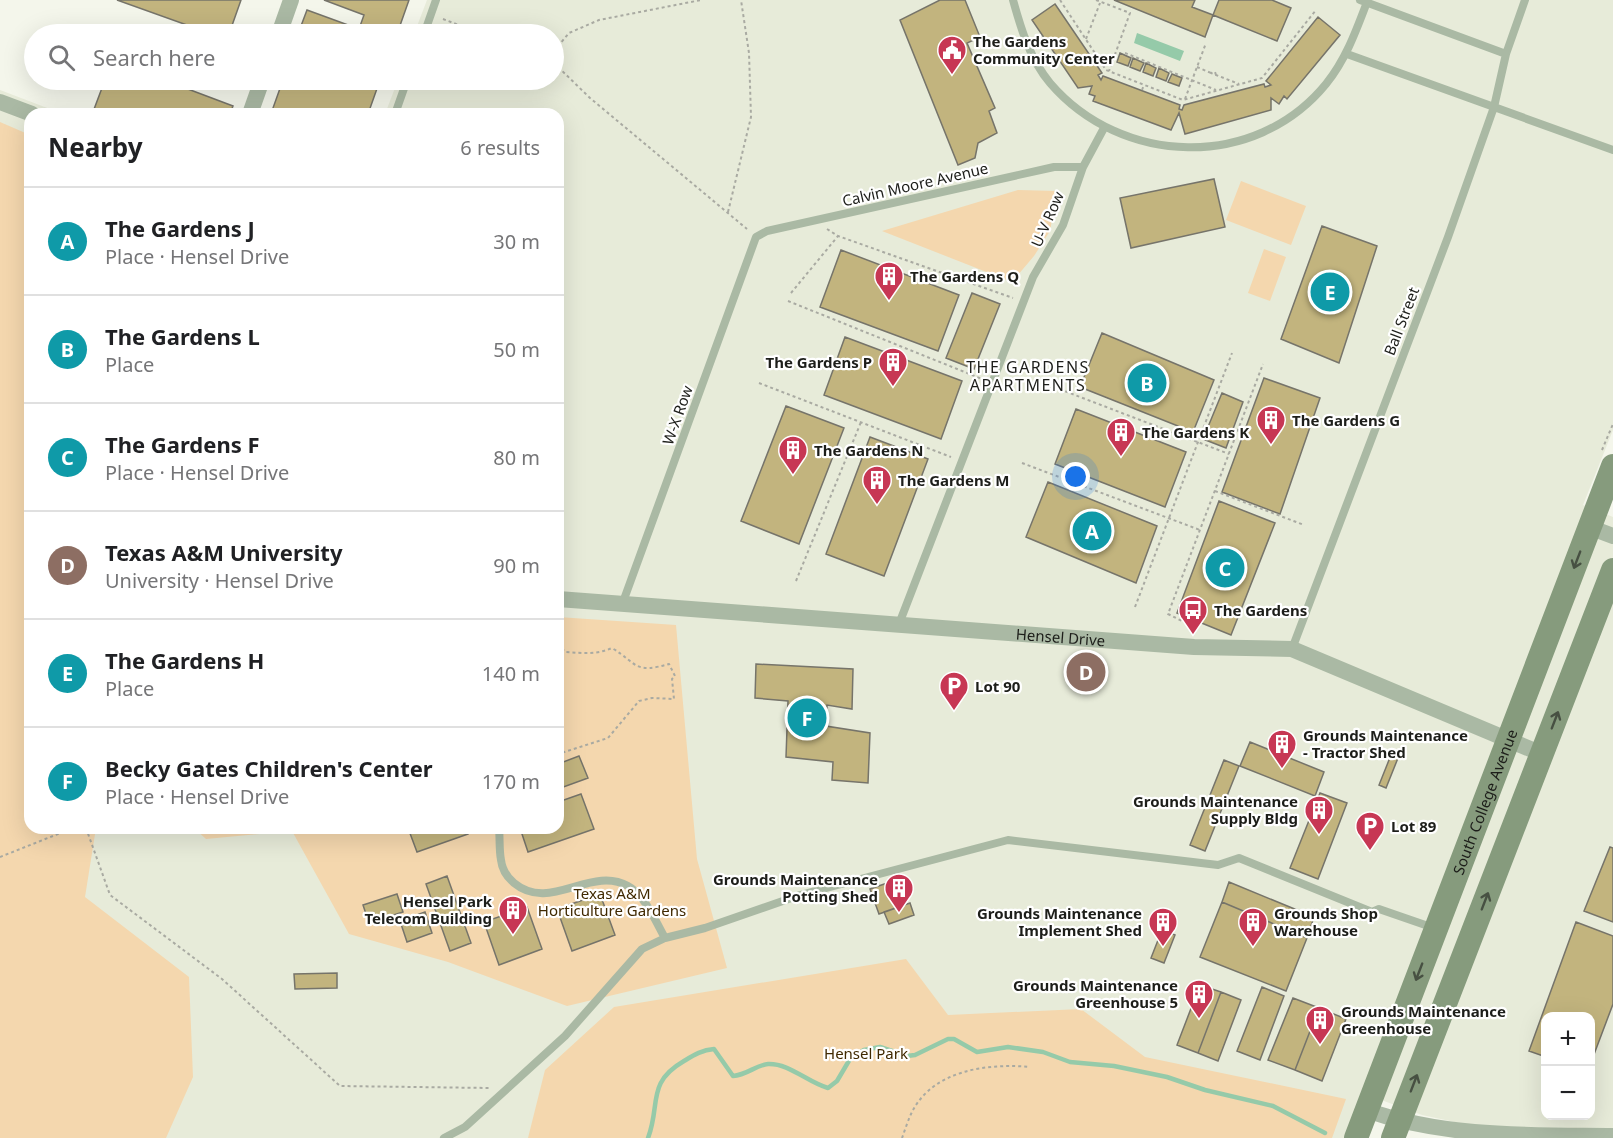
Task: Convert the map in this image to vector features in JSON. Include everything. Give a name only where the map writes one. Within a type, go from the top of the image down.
[{"type":"main road","name":"South College Avenue","points":[[1356,1138],[1613,466]]},
{"type":"main road","points":[[1396,1130],[1613,570]]},
{"type":"main road","points":[[1436,929],[1469,941]]},
{"type":"street","points":[[283,24],[291,0]]},
{"type":"street","points":[[252,108],[258,90]]},
{"type":"street","points":[[0,102],[24,111]]},
{"type":"street","points":[[1589,527],[1613,536]]},
{"type":"street","name":"Hensel Drive","points":[[564,599],[1191,647],[1292,649],[1542,754]]},
{"type":"street","points":[[1366,1110],[1396,1130],[1613,1136]]},
{"type":"lane","points":[[428,24],[436,0]]},
{"type":"lane","points":[[1013,0],[1033,57],[1049,82],[1075,107],[1104,128],[1136,140],[1167,147],[1203,148],[1242,139],[1275,125],[1299,109],[1326,84],[1347,54],[1364,1],[1506,54]]},
{"type":"lane","name":"Ball Street","points":[[1292,649],[1448,237],[1494,107],[1506,54],[1526,0]]},
{"type":"lane","points":[[1347,54],[1613,150]]},
{"type":"lane","points":[[397,108],[403,90]]},
{"type":"lane","name":"U-V Row","points":[[899,624],[1034,277],[1063,225],[1083,167],[1104,128]]},
{"type":"lane","name":"Calvin Moore Avenue","points":[[756,237],[767,231],[1054,167],[1083,167]]},
{"type":"lane","name":"W-X Row","points":[[623,602],[756,237]]},
{"type":"lane","points":[[500,834],[504,872],[520,888],[543,895],[591,882],[612,879],[630,886],[665,938]]},
{"type":"lane","points":[[444,1138],[465,1127],[565,1036],[642,949],[665,938],[705,928],[800,895],[1008,840],[1218,865],[1239,858],[1372,912],[1379,909],[1436,929]]},
{"type":"path","points":[[564,39],[569,33],[599,20],[701,0]]},
{"type":"path","points":[[728,212],[751,117],[748,53],[741,0]]},
{"type":"path","points":[[1060,0],[1109,71],[1185,99],[1262,78],[1316,10]]},
{"type":"path","points":[[1096,0],[1130,13],[1109,71]]},
{"type":"path","points":[[1086,39],[1100,2]]},
{"type":"path","points":[[431,15],[455,24]]},
{"type":"path","points":[[1185,99],[1206,43]]},
{"type":"path","points":[[1125,53],[1216,90]]},
{"type":"path","points":[[1197,67],[1211,73],[1212,76],[1216,75],[1239,84]]},
{"type":"path","points":[[564,73],[590,98],[756,237]]},
{"type":"path","points":[[1142,90],[1144,85]]},
{"type":"path","points":[[815,221],[838,236],[1024,302]]},
{"type":"path","points":[[791,293],[838,236]]},
{"type":"path","points":[[788,302],[993,383]]},
{"type":"path","points":[[1136,607],[1232,353]]},
{"type":"path","points":[[1191,647],[1192,626],[1168,614],[1263,364]]},
{"type":"path","points":[[759,382],[962,462]]},
{"type":"path","points":[[1054,387],[1229,454]]},
{"type":"path","points":[[796,581],[861,422]]},
{"type":"path","points":[[1022,463],[1200,530]]},
{"type":"path","points":[[1215,491],[1304,525]]},
{"type":"path","points":[[564,651],[589,654],[600,653],[612,648],[632,665],[653,669],[669,664],[675,676],[672,679],[674,699],[652,698],[639,701],[608,738],[564,752]]},
{"type":"path","points":[[0,857],[58,834]]},
{"type":"path","points":[[88,834],[110,895],[222,979],[340,1086],[507,1089]]},
{"type":"path","points":[[902,1138],[912,1111],[924,1094],[946,1079],[974,1069],[1000,1064],[1030,1066]]},
{"type":"shaded area","points":[[427,0],[1613,0],[1613,430],[1583,505],[1613,517],[1613,1131],[1478,1127],[1422,1115],[1365,1094],[1347,1138],[0,1138],[0,90],[47,108],[24,108],[24,834],[564,834],[564,108],[387,108],[394,90],[564,90],[564,24],[418,24]]},
{"type":"shaded area","points":[[1137,33],[1184,51],[1180,61],[1134,43]]},
{"type":"green space","points":[[0,122],[24,132],[24,834],[95,834],[85,897],[189,977],[193,1077],[166,1138],[0,1138]]},
{"type":"green space","points":[[1241,181],[1306,206],[1291,245],[1226,220]]},
{"type":"green space","points":[[1018,190],[1057,191],[1050,231],[1034,256],[1012,282],[882,231]]},
{"type":"green space","points":[[1264,249],[1286,257],[1270,301],[1248,293]]},
{"type":"green space","name":"Texas A&M Horticulture Gardens","points":[[564,617],[676,625],[697,859],[727,968],[567,1006],[448,962],[349,934],[294,834],[564,834]]},
{"type":"green space","name":"Texas A&M Horticulture Gardens","points":[[201,834],[260,834],[206,839]]},
{"type":"green space","name":"Hensel Park","points":[[906,959],[948,1015],[1081,1009],[1145,1057],[1346,1099],[1332,1138],[528,1138],[545,1070],[614,1007]]},
{"type":"building","points":[[117,0],[241,0],[233,24],[184,24]]},
{"type":"building","points":[[324,0],[409,0],[401,24],[361,24],[364,15]]},
{"type":"building","name":"The Gardens Community Center","points":[[940,0],[965,0],[980,37],[967,43],[995,108],[989,111],[997,133],[978,143],[975,158],[958,165],[900,20]]},
{"type":"building","points":[[1114,0],[1195,0],[1192,7],[1213,15],[1205,37]]},
{"type":"building","points":[[1219,0],[1272,0],[1291,8],[1277,41],[1213,15]]},
{"type":"building","points":[[1055,4],[1102,73],[1098,75],[1101,80],[1103,76],[1180,105],[1179,109],[1182,110],[1184,105],[1264,84],[1265,87],[1271,85],[1266,81],[1318,17],[1340,35],[1287,99],[1284,96],[1279,104],[1271,98],[1271,110],[1185,134],[1179,113],[1171,130],[1093,101],[1095,96],[1089,94],[1092,86],[1078,88],[1032,20]]},
{"type":"building","points":[[307,10],[345,24],[302,24]]},
{"type":"building","points":[[1120,53],[1131,58],[1128,66],[1117,62]]},
{"type":"building","points":[[1133,58],[1144,63],[1140,71],[1130,67]]},
{"type":"building","points":[[1146,63],[1156,68],[1153,76],[1143,72]]},
{"type":"building","points":[[1159,68],[1169,73],[1166,81],[1156,77]]},
{"type":"building","points":[[1172,74],[1182,78],[1179,86],[1168,82]]},
{"type":"building","points":[[101,90],[191,90],[233,106],[232,108],[94,108]]},
{"type":"building","points":[[279,90],[376,90],[370,108],[273,108]]},
{"type":"building","points":[[1214,179],[1225,227],[1131,248],[1120,198]]},
{"type":"building","points":[[1322,226],[1377,246],[1339,363],[1281,339]]},
{"type":"building","name":"The Gardens Q","points":[[841,250],[959,295],[938,351],[820,307]]},
{"type":"building","points":[[972,293],[1000,304],[974,369],[946,358]]},
{"type":"building","points":[[1102,333],[1214,380],[1193,432],[1080,387]]},
{"type":"building","name":"The Gardens P","points":[[845,337],[962,381],[941,439],[824,395]]},
{"type":"building","name":"The Gardens G","points":[[1264,378],[1320,398],[1280,514],[1222,492]]},
{"type":"building","points":[[1222,393],[1243,402],[1226,448],[1203,439]]},
{"type":"building","name":"The Gardens N","points":[[786,406],[844,428],[799,544],[741,521]]},
{"type":"building","name":"The Gardens K","points":[[1076,409],[1186,452],[1165,507],[1055,464]]},
{"type":"building","name":"The Gardens M","points":[[870,437],[928,459],[884,576],[826,554]]},
{"type":"building","points":[[1048,482],[1157,526],[1136,583],[1026,537]]},
{"type":"building","points":[[1219,501],[1275,523],[1231,635],[1177,613]]},
{"type":"building","points":[[756,664],[853,669],[852,709],[827,705],[826,726],[870,733],[868,783],[832,780],[833,762],[786,757],[788,701],[755,698]]},
{"type":"building","name":"Grounds Maintenance - Tractor Shed","points":[[1250,742],[1324,772],[1315,796],[1240,766]]},
{"type":"building","points":[[1393,750],[1400,753],[1386,788],[1379,785]]},
{"type":"building","points":[[579,756],[588,778],[564,787],[564,762]]},
{"type":"building","points":[[1224,760],[1239,766],[1205,851],[1190,845]]},
{"type":"building","name":"Grounds Maintenance Supply Bldg","points":[[1320,793],[1347,803],[1318,879],[1290,868]]},
{"type":"building","points":[[581,794],[594,829],[528,852],[522,834],[564,834],[564,800]]},
{"type":"building","points":[[410,834],[468,834],[417,852]]},
{"type":"building","points":[[1610,847],[1613,848],[1613,922],[1584,911]]},
{"type":"building","points":[[447,876],[471,943],[450,951],[426,884]]},
{"type":"building","points":[[890,882],[899,907],[879,914],[870,889]]},
{"type":"building","points":[[1229,882],[1314,917],[1307,938],[1222,902]]},
{"type":"building","points":[[397,894],[403,912],[369,923],[363,905]]},
{"type":"building","points":[[600,894],[615,935],[572,951],[557,909]]},
{"type":"building","name":"Grounds Shop Warehouse","points":[[1222,902],[1307,938],[1286,991],[1200,957]]},
{"type":"building","name":"Grounds Maintenance Potting Shed","points":[[910,903],[914,915],[889,924],[884,912]]},
{"type":"building","name":"Hensel Park Telecom Building","points":[[527,907],[542,949],[499,965],[484,922]]},
{"type":"building","points":[[425,912],[432,933],[407,942],[400,921]]},
{"type":"building","points":[[1576,922],[1613,936],[1613,1004],[1595,1052],[1595,1012],[1543,1012]]},
{"type":"building","name":"Grounds Maintenance Implement Shed","points":[[1162,930],[1175,935],[1164,963],[1151,958]]},
{"type":"building","points":[[337,973],[337,988],[295,989],[294,974]]},
{"type":"building","name":"Grounds Maintenance Greenhouse 5","points":[[1200,985],[1221,992],[1198,1053],[1177,1045]]},
{"type":"building","points":[[1262,987],[1284,996],[1260,1060],[1237,1051]]},
{"type":"building","points":[[1221,992],[1241,1000],[1218,1061],[1198,1053]]},
{"type":"building","name":"Grounds Maintenance Greenhouse","points":[[1293,998],[1319,1008],[1295,1070],[1268,1060]]},
{"type":"building","name":"Grounds Maintenance Greenhouse","points":[[1319,1008],[1346,1019],[1322,1081],[1295,1070]]},
{"type":"building","points":[[1541,1018],[1541,1055],[1529,1051]]},
{"type":"waterway","points":[[648,1138],[659,1086],[664,1078],[672,1069],[702,1052],[714,1049],[733,1076],[764,1065],[776,1064],[828,1088],[837,1081],[850,1059],[864,1050],[880,1047],[907,1056],[915,1055],[948,1039],[954,1039],[977,1052],[1008,1047],[1043,1052],[1070,1062],[1114,1066],[1167,1077],[1205,1090],[1273,1106],[1325,1133]]},
{"type":"place","name":"The Gardens Community Center","points":[[952,76]]},
{"type":"place","name":"The Gardens H","points":[[1330,292]]},
{"type":"place","name":"The Gardens Q","points":[[889,302]]},
{"type":"place","name":"The Gardens L","points":[[1147,383]]},
{"type":"place","name":"The Gardens P","points":[[893,388]]},
{"type":"place","name":"The Gardens G","points":[[1271,446]]},
{"type":"place","name":"The Gardens K","points":[[1121,458]]},
{"type":"place","name":"The Gardens N","points":[[793,476]]},
{"type":"place","name":"The Gardens M","points":[[877,506]]},
{"type":"place","name":"The Gardens J","points":[[1092,531]]},
{"type":"place","name":"The Gardens F","points":[[1225,568]]},
{"type":"place","name":"The Gardens","points":[[1193,636]]},
{"type":"place","name":"Texas A&M University","points":[[1086,672]]},
{"type":"place","name":"Lot 90","points":[[954,712]]},
{"type":"place","name":"Becky Gates Children's Center","points":[[807,718]]},
{"type":"place","name":"Grounds Maintenance - Tractor Shed","points":[[1282,770]]},
{"type":"place","name":"Grounds Maintenance Supply Bldg","points":[[1319,836]]},
{"type":"place","name":"Lot 89","points":[[1370,852]]},
{"type":"place","name":"Grounds Maintenance Potting Shed","points":[[899,914]]},
{"type":"place","name":"Hensel Park Telecom Building","points":[[513,936]]},
{"type":"place","name":"Grounds Maintenance Implement Shed","points":[[1163,948]]},
{"type":"place","name":"Grounds Shop Warehouse","points":[[1253,948]]},
{"type":"place","name":"Grounds Maintenance Greenhouse 5","points":[[1199,1020]]},
{"type":"place","name":"Grounds Maintenance Greenhouse","points":[[1320,1046]]},
{"type":"district","name":"THE GARDENS APARTMENTS","points":[[1028,376]]}]
